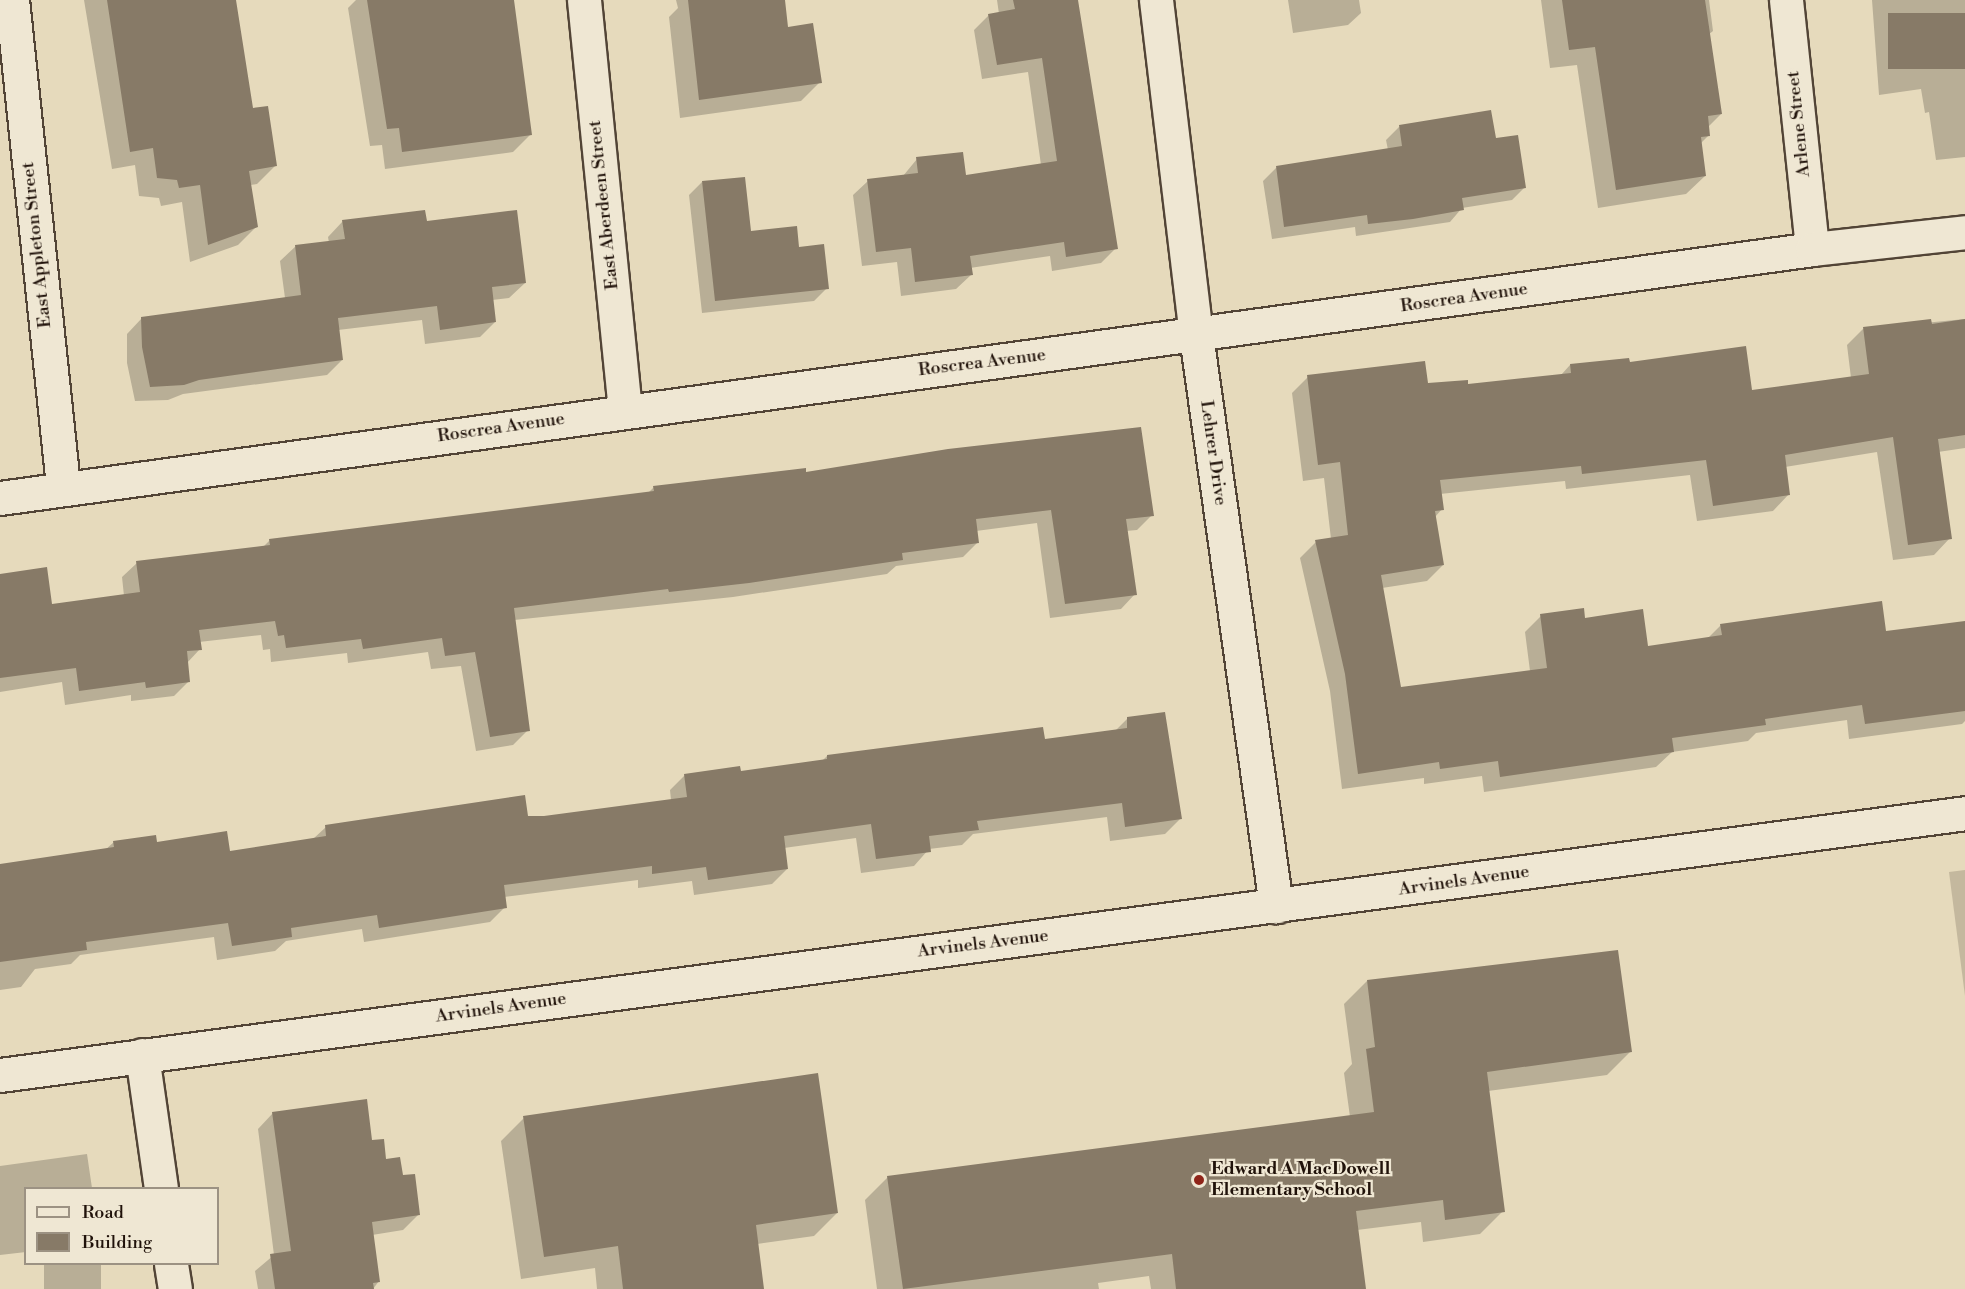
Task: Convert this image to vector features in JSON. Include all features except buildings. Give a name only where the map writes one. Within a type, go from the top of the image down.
[{"type":"street","name":"East Appleton Street","points":[[12,0],[63,489]]},
{"type":"street","name":"East Aberdeen Street","points":[[584,0],[625,410]]},
{"type":"street","name":"Lehrer Drive","points":[[1156,0],[1196,335],[1276,906]]},
{"type":"street","name":"Arlene Street","points":[[1786,0],[1812,249]]},
{"type":"street","name":"Roscrea Avenue","points":[[0,498],[625,410],[1196,335],[1812,249],[1965,232]]},
{"type":"street","name":"Arvinels Avenue","points":[[0,1075],[1965,813]]},
{"type":"street","points":[[142,1055],[161,1187]]},
{"type":"street","points":[[171,1265],[175,1289]]},
{"type":"shaded area","points":[[1965,870],[1965,996],[1949,872]]},
{"type":"place","name":"Edward A MacDowell Elementary School","points":[[1199,1180]]}]
